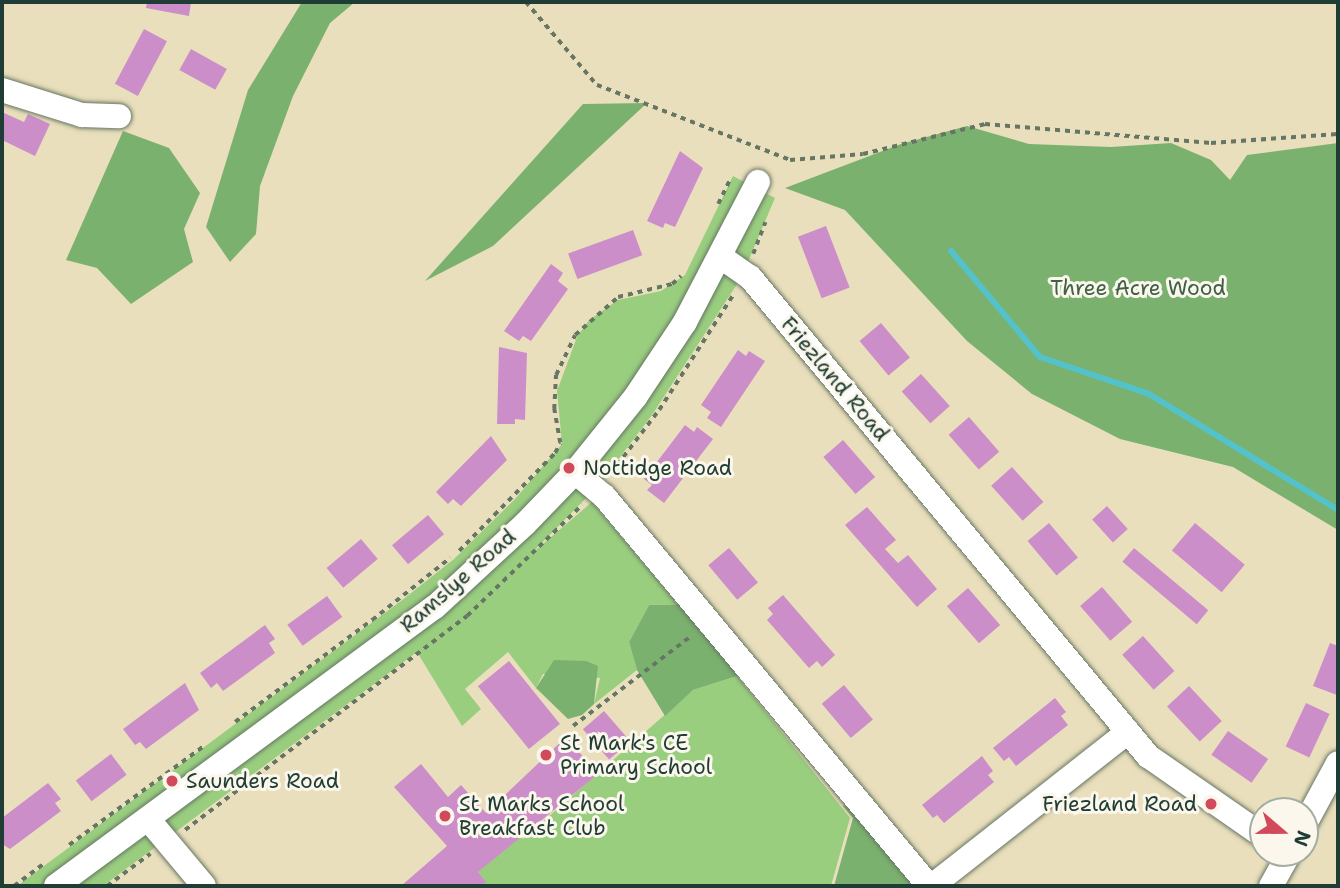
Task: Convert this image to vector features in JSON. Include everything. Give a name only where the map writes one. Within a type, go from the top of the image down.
[{"type":"street","points":[[2,90],[82,115],[118,116]]},
{"type":"street","name":"Ramslye Road","points":[[57,886],[435,607],[575,472],[643,385],[721,257],[758,182]]},
{"type":"street","name":"Friezland Road","points":[[721,257],[750,277],[1148,756],[1249,826]]},
{"type":"street","points":[[575,472],[604,496],[931,886],[1128,732]]},
{"type":"street","points":[[1319,798],[1338,763]]},
{"type":"street","points":[[148,819],[204,886]]},
{"type":"street","points":[[1271,886],[1281,867]]},
{"type":"path","points":[[526,2],[597,85],[790,160],[863,154],[985,124],[1211,143],[1338,134]]},
{"type":"path","points":[[715,210],[730,179]]},
{"type":"path","points":[[372,620],[453,556],[555,453],[560,435],[554,409],[556,375],[586,321],[618,297],[672,284],[688,264]]},
{"type":"path","points":[[573,726],[709,622]]},
{"type":"green space","points":[[302,2],[355,2],[330,23],[293,96],[260,186],[256,234],[230,262],[206,227],[248,90]]},
{"type":"green space","points":[[647,103],[493,246],[425,281],[583,104]]},
{"type":"green space","name":"Three Acre Wood","points":[[967,126],[1029,144],[1111,147],[1171,143],[1211,160],[1230,180],[1247,155],[1338,143],[1338,530],[1233,467],[1120,439],[1032,394],[967,341],[845,210],[785,188],[901,144]]},
{"type":"green space","points":[[123,131],[169,148],[200,193],[184,229],[193,262],[131,304],[97,268],[66,260]]},
{"type":"green space","points":[[733,176],[775,198],[741,278],[652,415],[598,486],[530,555],[592,502],[678,604],[649,605],[629,642],[637,670],[594,704],[600,678],[543,674],[536,688],[508,652],[465,689],[481,709],[462,726],[417,652],[103,886],[17,886],[401,601],[454,559],[515,499],[562,444],[557,391],[577,337],[589,320],[618,300],[661,291],[685,275]]},
{"type":"green space","points":[[691,604],[745,667],[737,676],[693,690],[665,716],[637,670],[629,642],[649,605]]},
{"type":"green space","points":[[554,660],[586,661],[598,666],[594,704],[582,715],[568,719],[536,688]]},
{"type":"green space","points":[[737,676],[850,818],[831,886],[481,886],[485,882],[478,872],[518,835],[523,839],[693,690]]},
{"type":"green space","points":[[852,798],[927,886],[834,886],[853,818],[843,806]]},
{"type":"building","points":[[147,2],[191,2],[189,16],[146,8]]},
{"type":"building","points":[[144,29],[167,41],[138,96],[115,84]]},
{"type":"building","points":[[191,49],[227,69],[215,90],[179,70]]},
{"type":"building","points":[[2,112],[24,122],[28,114],[50,124],[35,156],[2,140]]},
{"type":"building","points":[[680,151],[703,168],[675,227],[665,223],[663,228],[647,221]]},
{"type":"building","points":[[826,226],[850,288],[822,298],[798,237]]},
{"type":"building","points":[[633,230],[642,255],[577,279],[568,254]]},
{"type":"building","points":[[551,264],[563,273],[558,281],[568,289],[531,341],[523,336],[519,341],[504,331]]},
{"type":"building","points":[[881,323],[910,357],[888,375],[860,341]]},
{"type":"building","points":[[499,347],[527,353],[525,420],[515,419],[515,424],[497,424]]},
{"type":"building","points":[[738,350],[746,356],[749,351],[765,361],[721,427],[707,418],[711,412],[701,405]]},
{"type":"building","points":[[921,374],[950,406],[930,423],[902,391]]},
{"type":"building","points":[[969,417],[999,452],[979,469],[949,435]]},
{"type":"building","points":[[685,425],[694,432],[697,427],[713,439],[664,503],[647,490],[652,485],[644,479]]},
{"type":"building","points":[[491,436],[507,460],[461,506],[453,499],[448,504],[436,492]]},
{"type":"building","points":[[843,440],[875,477],[856,494],[823,457]]},
{"type":"building","points":[[1012,467],[1043,502],[1023,521],[991,486]]},
{"type":"building","points":[[1107,506],[1128,529],[1113,542],[1092,519]]},
{"type":"building","points":[[867,507],[896,540],[885,549],[898,563],[908,555],[937,589],[917,607],[845,525]]},
{"type":"building","points":[[428,515],[444,534],[408,564],[392,545]]},
{"type":"building","points":[[1049,523],[1078,557],[1056,575],[1028,541]]},
{"type":"building","points":[[1195,523],[1245,565],[1222,592],[1172,551]]},
{"type":"building","points":[[361,539],[378,559],[343,588],[327,568]]},
{"type":"building","points":[[729,548],[758,582],[737,600],[708,565]]},
{"type":"building","points":[[1134,548],[1208,610],[1197,624],[1122,562]]},
{"type":"building","points":[[1102,587],[1132,622],[1110,641],[1080,606]]},
{"type":"building","points":[[968,588],[1000,625],[979,643],[947,606]]},
{"type":"building","points":[[783,595],[835,655],[822,667],[817,661],[809,668],[767,620],[773,614],[768,608]]},
{"type":"building","points":[[327,596],[342,617],[303,646],[287,625]]},
{"type":"building","points":[[265,625],[275,639],[269,643],[275,653],[223,691],[217,683],[211,688],[200,673]]},
{"type":"building","points":[[1143,636],[1174,671],[1154,690],[1122,655]]},
{"type":"building","points":[[1330,643],[1338,646],[1337,695],[1313,686]]},
{"type":"building","points":[[509,661],[560,724],[529,749],[478,686]]},
{"type":"building","points":[[185,683],[199,710],[146,749],[140,742],[135,745],[123,729]]},
{"type":"building","points":[[844,685],[873,719],[851,738],[822,704]]},
{"type":"building","points":[[1189,686],[1222,721],[1200,742],[1167,706]]},
{"type":"building","points":[[1055,698],[1066,712],[1061,716],[1068,725],[1016,766],[1009,757],[1004,761],[993,748]]},
{"type":"building","points":[[1306,703],[1330,714],[1309,757],[1286,747]]},
{"type":"building","points":[[604,711],[630,741],[609,760],[583,729]]},
{"type":"building","points":[[1228,731],[1268,759],[1252,783],[1211,755]]},
{"type":"building","points":[[567,736],[597,775],[478,872],[486,882],[481,886],[401,886],[447,846],[394,787],[421,764],[448,797],[461,785],[486,813]]},
{"type":"building","points":[[111,754],[127,775],[92,801],[76,780]]},
{"type":"building","points":[[982,756],[993,771],[988,775],[994,782],[944,823],[937,815],[933,818],[922,805]]},
{"type":"building","points":[[48,783],[61,799],[55,803],[61,811],[10,849],[2,844],[2,818]]},
{"type":"waterway","points":[[951,251],[1040,357],[1149,394],[1338,510]]},
{"type":"place","name":"Nottidge Road","points":[[569,468]]},
{"type":"place","name":"St Mark's CE Primary School","points":[[546,755]]},
{"type":"place","name":"Saunders Road","points":[[172,781]]},
{"type":"place","name":"Friezland Road","points":[[1211,804]]},
{"type":"place","name":"St Marks School Breakfast Club","points":[[445,816]]}]
